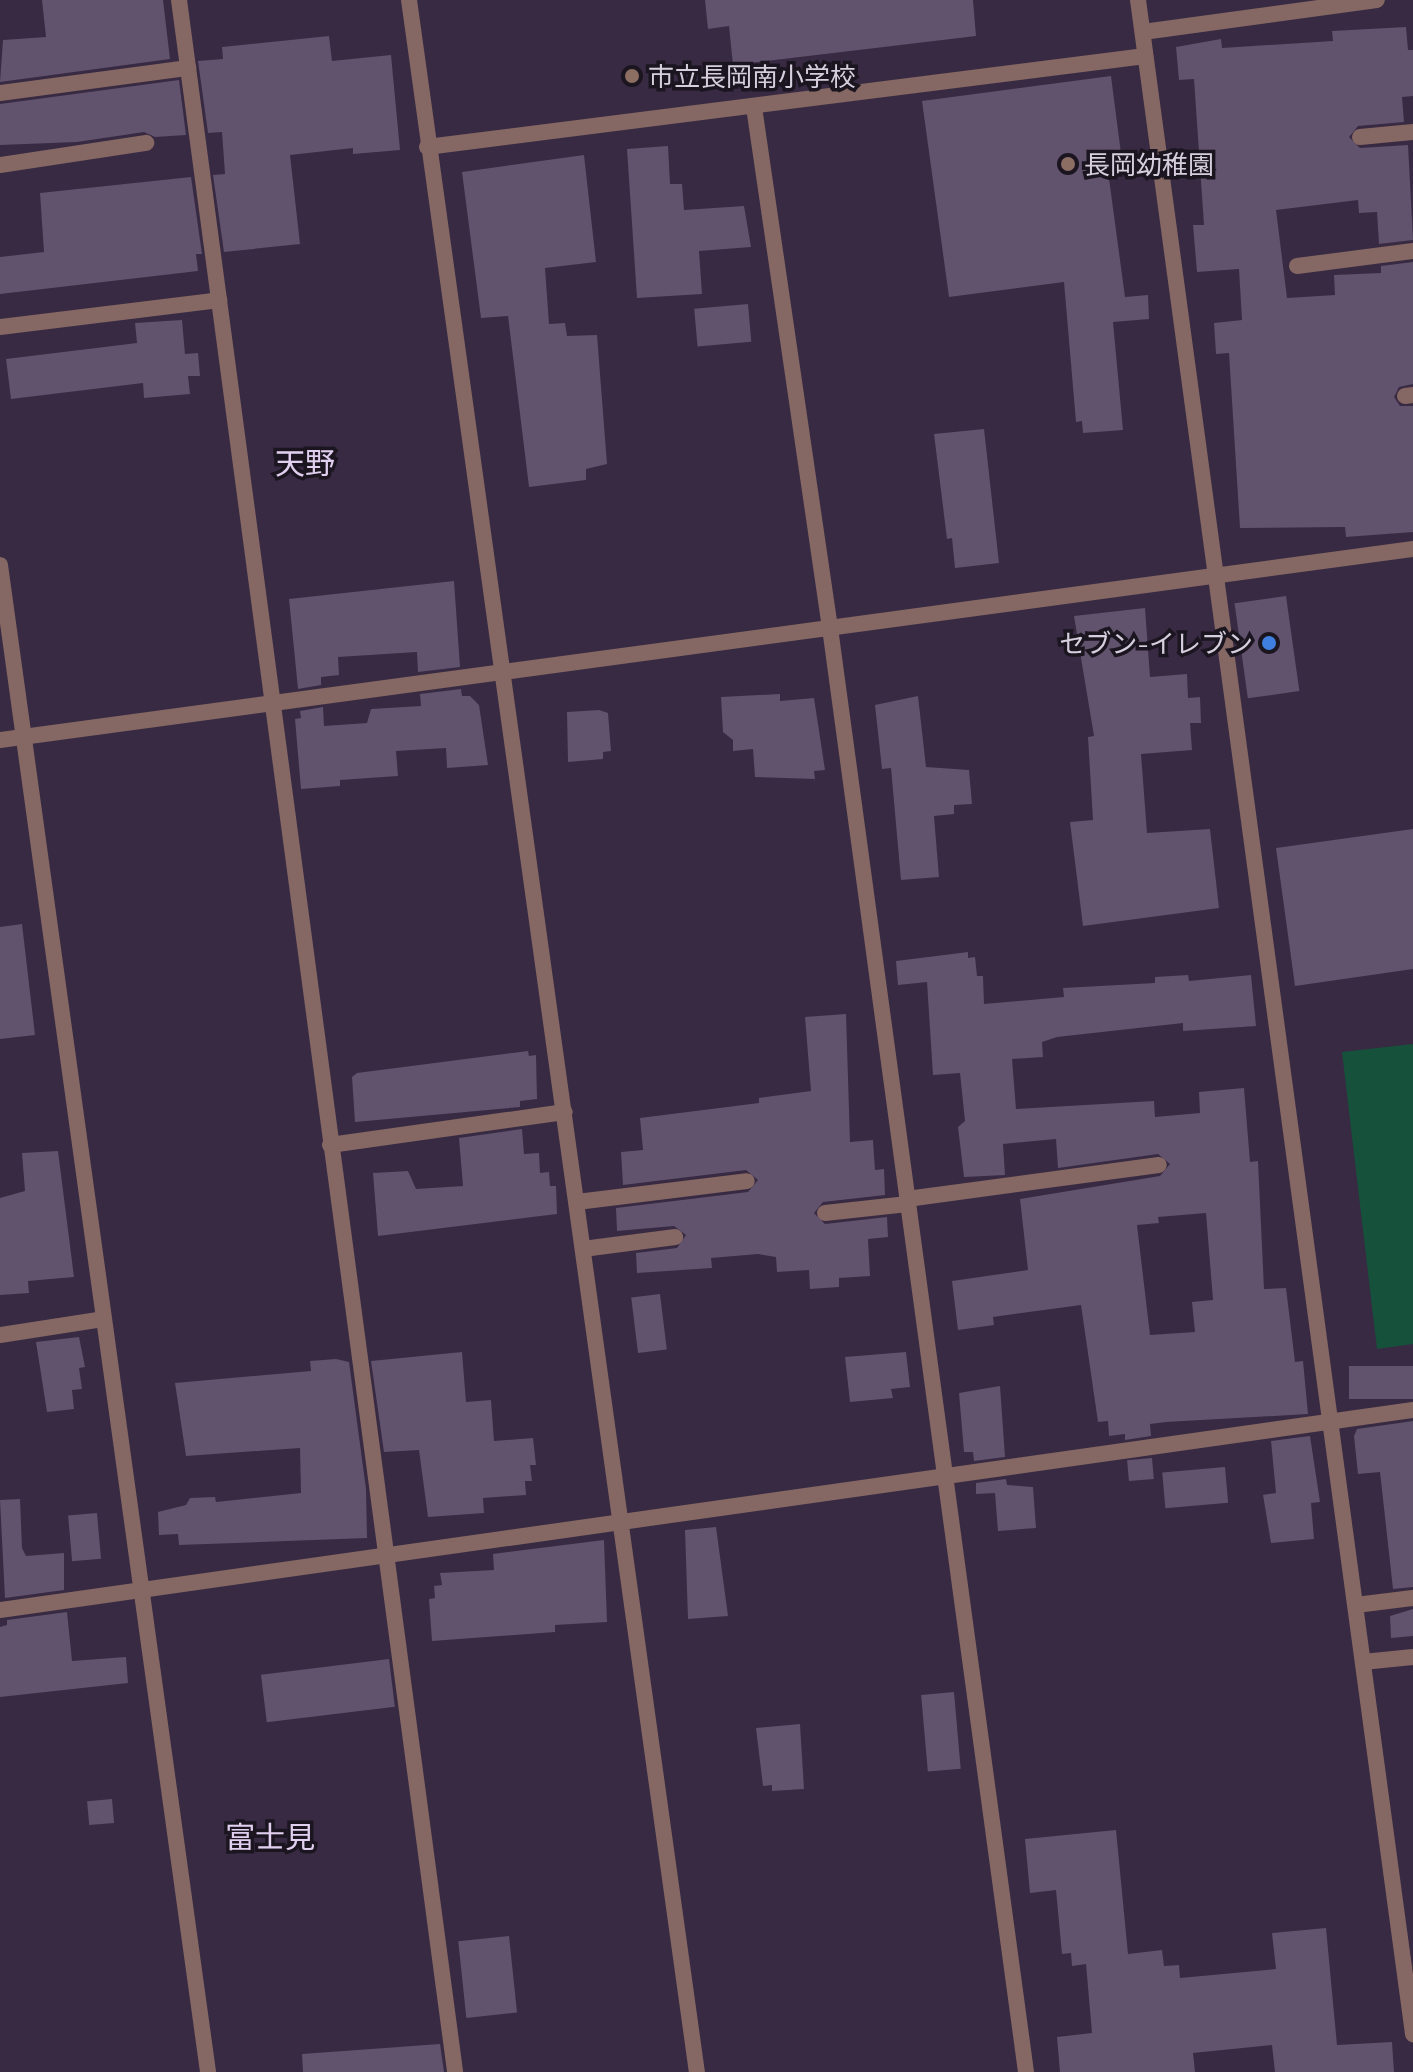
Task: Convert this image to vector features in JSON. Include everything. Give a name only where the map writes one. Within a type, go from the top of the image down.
[{"type":"street","points":[[179,0],[270,704],[455,2072]]},
{"type":"street","points":[[409,0],[427,147],[505,673],[697,2072]]},
{"type":"street","points":[[1138,0],[1413,2034]]},
{"type":"street","points":[[1143,32],[1371,0]]},
{"type":"street","points":[[427,147],[1145,56]]},
{"type":"street","points":[[0,93],[188,68]]},
{"type":"street","points":[[754,107],[830,628],[1026,2072]]},
{"type":"street","points":[[1360,137],[1413,132]]},
{"type":"street","points":[[0,165],[146,143]]},
{"type":"street","points":[[1297,266],[1413,251]]},
{"type":"street","points":[[0,327],[219,300]]},
{"type":"street","points":[[0,740],[1413,549]]},
{"type":"street","points":[[0,565],[208,2072]]},
{"type":"street","points":[[330,1145],[565,1112]]},
{"type":"street","points":[[825,1213],[1159,1165]]},
{"type":"street","points":[[577,1202],[747,1181]]},
{"type":"street","points":[[583,1249],[675,1237]]},
{"type":"street","points":[[0,1335],[103,1319]]},
{"type":"street","points":[[0,1610],[1413,1410]]},
{"type":"street","points":[[1356,1605],[1413,1598]]},
{"type":"street","points":[[1363,1662],[1413,1657]]},
{"type":"green space","points":[[1413,1044],[1413,1344],[1377,1349],[1342,1052]]},
{"type":"building","points":[[42,0],[163,0],[170,59],[0,82],[3,40],[46,37]]},
{"type":"building","points":[[705,0],[973,0],[976,36],[733,65],[729,26],[708,29]]},
{"type":"building","points":[[1406,27],[1408,50],[1413,50],[1413,96],[1402,97],[1404,122],[1358,126],[1349,137],[1360,148],[1408,145],[1413,240],[1379,244],[1377,212],[1359,213],[1358,200],[1276,210],[1287,298],[1335,295],[1334,275],[1381,273],[1381,266],[1413,262],[1413,384],[1399,387],[1394,397],[1400,406],[1413,406],[1413,532],[1346,537],[1345,527],[1240,528],[1229,353],[1216,354],[1214,323],[1242,320],[1239,269],[1197,272],[1193,225],[1204,225],[1194,79],[1179,80],[1176,47],[1221,39],[1222,48],[1333,41],[1332,31]]},
{"type":"building","points":[[329,36],[332,61],[391,55],[400,150],[353,154],[353,148],[290,155],[300,244],[224,252],[213,175],[225,174],[222,132],[208,133],[198,61],[223,59],[222,47]]},
{"type":"building","points":[[1111,76],[1123,169],[1108,171],[1125,297],[1148,295],[1149,319],[1113,322],[1123,430],[1083,433],[1082,421],[1076,422],[1064,282],[949,297],[922,101]]},
{"type":"building","points":[[179,80],[186,135],[155,137],[144,132],[77,142],[0,145],[0,104]]},
{"type":"building","points":[[668,146],[670,184],[682,184],[684,210],[744,206],[751,247],[699,251],[702,294],[637,298],[627,149]]},
{"type":"building","points":[[584,155],[596,262],[545,268],[549,324],[565,323],[567,336],[597,335],[607,464],[586,469],[586,480],[529,487],[508,316],[481,318],[462,172]]},
{"type":"building","points":[[191,177],[202,254],[196,254],[198,271],[0,294],[0,257],[44,252],[40,193]]},
{"type":"building","points":[[748,304],[751,342],[698,347],[694,309]]},
{"type":"building","points":[[182,320],[185,354],[198,353],[200,376],[188,376],[190,394],[144,398],[143,383],[11,399],[6,359],[137,343],[135,323]]},
{"type":"building","points":[[984,429],[999,563],[955,568],[952,538],[947,539],[934,434]]},
{"type":"building","points":[[454,581],[460,667],[418,672],[417,652],[338,657],[339,675],[321,677],[321,685],[298,689],[289,599]]},
{"type":"building","points":[[1286,596],[1299,691],[1248,698],[1235,603]]},
{"type":"building","points":[[1145,608],[1150,677],[1187,674],[1188,698],[1200,697],[1201,723],[1190,723],[1192,750],[1141,754],[1147,833],[1210,829],[1219,908],[1083,926],[1070,822],[1093,820],[1088,737],[1094,736],[1074,616]]},
{"type":"building","points":[[461,689],[462,696],[470,696],[479,705],[488,765],[447,768],[446,748],[396,751],[398,776],[340,780],[340,786],[301,789],[295,719],[301,718],[300,711],[323,707],[324,726],[367,723],[371,709],[421,706],[420,694]]},
{"type":"building","points":[[780,694],[780,701],[814,698],[825,770],[814,771],[815,779],[755,777],[753,749],[733,751],[733,740],[723,732],[721,697]]},
{"type":"building","points":[[918,696],[926,767],[969,770],[972,804],[954,805],[954,814],[934,816],[939,877],[901,880],[891,768],[882,769],[875,705]]},
{"type":"building","points":[[599,710],[608,713],[611,751],[603,752],[603,759],[568,762],[567,712]]},
{"type":"building","points":[[1413,829],[1413,969],[1295,986],[1276,848]]},
{"type":"building","points":[[22,924],[35,1035],[0,1039],[0,927]]},
{"type":"building","points":[[968,952],[968,958],[975,957],[977,976],[983,976],[984,1004],[1064,997],[1063,988],[1155,983],[1155,977],[1188,975],[1189,981],[1251,975],[1256,1026],[1183,1031],[1183,1023],[1057,1037],[1042,1042],[1043,1057],[1012,1059],[1016,1109],[1154,1101],[1155,1117],[1200,1113],[1199,1092],[1244,1088],[1250,1162],[1258,1161],[1264,1289],[1286,1288],[1295,1362],[1303,1361],[1308,1414],[1150,1424],[1151,1436],[1125,1440],[1125,1434],[1109,1436],[1108,1421],[1098,1422],[1081,1305],[993,1317],[994,1325],[958,1330],[952,1281],[1028,1270],[1020,1199],[1160,1176],[1170,1164],[1158,1154],[1058,1168],[1056,1139],[1003,1144],[1005,1175],[964,1177],[958,1127],[965,1121],[960,1073],[933,1075],[927,982],[898,985],[896,961]],"holes":[[[1206,1213],[1213,1300],[1192,1302],[1195,1332],[1150,1335],[1137,1225],[1159,1223],[1158,1217]]]},
{"type":"building","points":[[846,1014],[850,1142],[873,1140],[875,1170],[884,1169],[885,1195],[823,1202],[814,1213],[825,1224],[887,1217],[888,1237],[868,1239],[870,1276],[839,1278],[839,1287],[810,1289],[809,1270],[777,1272],[776,1257],[758,1254],[711,1258],[712,1268],[637,1273],[636,1253],[677,1248],[686,1235],[674,1226],[617,1231],[616,1208],[748,1192],[758,1180],[746,1170],[623,1185],[621,1152],[643,1150],[640,1118],[759,1103],[759,1098],[811,1091],[805,1017]]},
{"type":"building","points":[[528,1051],[529,1056],[536,1055],[537,1099],[520,1101],[520,1107],[355,1122],[352,1077],[357,1073]]},
{"type":"building","points":[[522,1129],[524,1154],[539,1153],[540,1173],[549,1172],[550,1186],[556,1186],[557,1214],[378,1236],[373,1173],[408,1171],[416,1189],[463,1186],[459,1138]]},
{"type":"building","points":[[58,1151],[74,1277],[28,1281],[29,1293],[0,1295],[0,1198],[25,1191],[22,1153]]},
{"type":"building","points":[[660,1294],[667,1350],[638,1353],[631,1298]]},
{"type":"building","points":[[79,1337],[85,1367],[79,1368],[82,1389],[72,1390],[74,1409],[47,1412],[36,1342]]},
{"type":"building","points":[[462,1352],[466,1402],[491,1400],[494,1441],[533,1438],[536,1465],[530,1465],[532,1481],[525,1481],[526,1495],[483,1498],[484,1513],[428,1517],[419,1450],[384,1452],[371,1361]]},
{"type":"building","points":[[906,1352],[910,1387],[891,1389],[893,1398],[850,1402],[845,1357]]},
{"type":"building","points":[[336,1359],[349,1362],[366,1489],[367,1538],[179,1545],[178,1534],[159,1535],[158,1512],[186,1505],[190,1498],[215,1497],[216,1502],[301,1493],[300,1448],[186,1456],[175,1383],[311,1371],[310,1361]]},
{"type":"building","points":[[1349,1366],[1413,1366],[1413,1399],[1349,1399]]},
{"type":"building","points":[[1000,1386],[1005,1457],[974,1461],[973,1452],[964,1452],[959,1393]]},
{"type":"building","points":[[1413,1421],[1413,1587],[1393,1589],[1380,1472],[1358,1474],[1354,1436],[1357,1429]]},
{"type":"building","points":[[1310,1436],[1320,1502],[1311,1503],[1314,1539],[1271,1543],[1263,1495],[1276,1493],[1271,1441]]},
{"type":"building","points":[[1152,1458],[1154,1479],[1129,1481],[1127,1460]]},
{"type":"building","points":[[1225,1467],[1228,1503],[1165,1508],[1162,1472]]},
{"type":"building","points":[[1006,1479],[1007,1485],[1033,1487],[1036,1528],[998,1531],[995,1493],[976,1494],[976,1483]]},
{"type":"building","points":[[20,1499],[22,1548],[26,1556],[64,1553],[64,1590],[5,1598],[0,1500]]},
{"type":"building","points":[[97,1513],[101,1559],[72,1561],[68,1516]]},
{"type":"building","points":[[716,1527],[728,1616],[688,1619],[685,1530]]},
{"type":"building","points":[[604,1540],[607,1622],[555,1625],[555,1632],[432,1641],[429,1599],[435,1598],[434,1586],[442,1585],[440,1573],[494,1570],[493,1554]]},
{"type":"building","points":[[1413,1609],[1413,1636],[1391,1638],[1390,1616]]},
{"type":"building","points":[[67,1612],[72,1661],[126,1657],[128,1683],[0,1697],[0,1627],[7,1625],[7,1620]]},
{"type":"building","points":[[389,1659],[395,1707],[267,1722],[261,1675]]},
{"type":"building","points":[[954,1692],[961,1769],[928,1772],[921,1695]]},
{"type":"building","points":[[800,1724],[804,1789],[772,1791],[772,1785],[763,1786],[756,1728]]},
{"type":"building","points":[[112,1799],[114,1823],[89,1825],[87,1801]]},
{"type":"building","points":[[1116,1830],[1128,1954],[1162,1950],[1164,1966],[1179,1965],[1180,1978],[1276,1969],[1272,1933],[1326,1928],[1337,2045],[1392,2042],[1394,2072],[1275,2072],[1272,2045],[1193,2053],[1195,2072],[1060,2072],[1057,2037],[1092,2033],[1086,1964],[1072,1966],[1071,1953],[1062,1954],[1056,1890],[1030,1893],[1025,1839]]},
{"type":"building","points":[[509,1936],[517,2013],[466,2018],[458,1941]]},
{"type":"building","points":[[440,2044],[444,2072],[303,2072],[302,2054]]},
{"type":"place","name":"市立長岡南小学校","points":[[632,76]]},
{"type":"place","name":"長岡幼稚園","points":[[1068,164]]},
{"type":"place","name":"セブン-イレブン","points":[[1269,643]]},
{"type":"district","name":"天野","points":[[305,462]]},
{"type":"district","name":"富士見","points":[[270,1836]]}]
